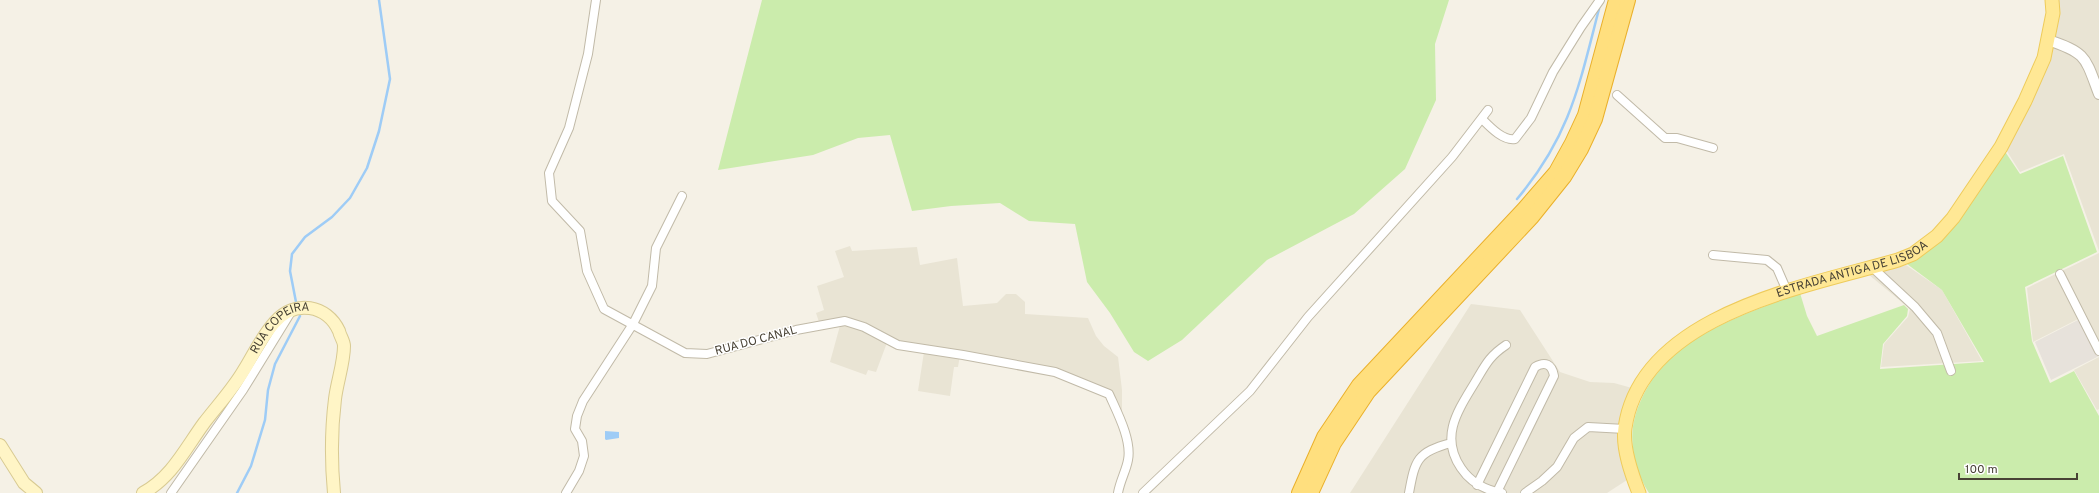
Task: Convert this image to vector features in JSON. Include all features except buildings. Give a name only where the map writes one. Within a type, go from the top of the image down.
[{"type":"highway","points":[[1299,493],[1324,437],[1359,385],[1518,215],[1556,172],[1585,115],[1616,0]]},
{"type":"highway","points":[[1311,493],[1334,443],[1368,392],[1532,217],[1564,177],[1581,149],[1595,119],[1628,0]]},
{"type":"main road","name":"ESTRADA ANTIGA DE LISBOA","points":[[1639,493],[1626,449],[1625,429],[1631,406],[1642,383],[1659,360],[1671,348],[1733,311],[1787,291],[1898,260],[1913,254],[1937,236],[1954,218],[1992,161],[2017,118],[2044,58],[2053,13],[2052,0]]},
{"type":"main road","name":"RUA COPEIRA","points":[[143,493],[155,487],[166,477],[244,371],[275,321],[291,311],[303,306],[326,313],[336,324],[344,345],[335,398],[332,429],[331,466],[334,493]]},
{"type":"main road","points":[[0,445],[24,483],[36,493]]},
{"type":"street","name":"RUA DO CANAL","points":[[596,0],[588,54],[569,128],[549,173],[552,201],[580,231],[587,272],[604,309],[685,353],[707,354],[796,330],[845,321],[864,327],[898,345],[1055,372],[1109,394],[1119,415],[1129,451],[1128,461],[1118,493]]},
{"type":"street","points":[[1482,119],[1496,132],[1509,139],[1515,139],[1518,136],[1531,118],[1554,72],[1581,26],[1600,0]]},
{"type":"street","points":[[2048,40],[2075,50],[2082,55],[2089,67],[2099,94]]},
{"type":"street","points":[[1617,95],[1665,138],[1677,138],[1713,148]]},
{"type":"street","points":[[1143,493],[1250,391],[1308,317],[1452,157],[1488,110]]},
{"type":"street","points":[[566,493],[580,471],[584,456],[582,441],[575,429],[577,416],[583,401],[633,324],[652,286],[656,248],[682,196]]},
{"type":"street","points":[[1713,255],[1767,260],[1777,268],[1787,291]]},
{"type":"street","points":[[1873,268],[1915,307],[1937,333],[1951,371]]},
{"type":"street","points":[[2060,274],[2099,350]]},
{"type":"street","points":[[171,493],[243,390],[291,311]]},
{"type":"street","points":[[1477,485],[1535,367],[1541,363],[1548,364],[1553,369],[1554,376],[1500,492],[1477,485],[1466,474],[1456,460],[1451,443],[1453,427],[1458,411],[1492,355],[1506,345]]},
{"type":"street","points":[[1525,493],[1542,481],[1557,467],[1574,438],[1588,427],[1625,429]]},
{"type":"street","points":[[1409,493],[1417,460],[1426,452],[1451,443]]},
{"type":"shaded area","points":[[2055,0],[2099,0],[2099,251],[2064,154],[2020,172],[2005,148],[2031,100]]},
{"type":"shaded area","points":[[850,246],[852,251],[917,247],[920,265],[957,258],[963,306],[997,303],[1006,294],[1016,294],[1025,302],[1025,314],[1088,318],[1096,336],[1104,346],[1118,357],[1122,390],[1122,425],[1109,394],[1055,372],[960,355],[958,367],[954,367],[950,396],[918,391],[924,352],[888,340],[876,372],[868,370],[866,375],[830,362],[841,322],[820,325],[816,313],[824,310],[817,286],[844,277],[835,251]]},
{"type":"shaded area","points":[[2099,253],[2099,343],[2086,315],[2033,342],[2027,288]]},
{"type":"shaded area","points":[[1906,265],[1942,290],[1982,361],[1881,367],[1884,344],[1908,317],[1910,309],[1868,274]]},
{"type":"shaded area","points":[[1471,304],[1520,310],[1560,372],[1590,382],[1614,383],[1632,388],[1627,480],[1607,493],[1350,493]]},
{"type":"shaded area","points":[[2078,320],[2081,321],[2099,356],[2051,380],[2035,342]]},
{"type":"shaded area","points":[[2099,357],[2099,409],[2097,410],[2074,370]]},
{"type":"green space","points":[[762,0],[1449,0],[1435,44],[1436,100],[1405,169],[1354,214],[1267,260],[1182,340],[1148,361],[1134,352],[1110,313],[1087,282],[1075,224],[1029,221],[1000,203],[951,206],[912,211],[890,135],[858,138],[813,155],[718,170]]},
{"type":"green space","points":[[2004,150],[2020,174],[2063,156],[2097,252],[2025,287],[2032,341],[2050,383],[2074,371],[2099,416],[2099,493],[1649,493],[1640,476],[1634,456],[1632,436],[1635,417],[1646,391],[1661,369],[1679,351],[1701,336],[1749,312],[1800,293],[1807,316],[1817,336],[1904,305],[1908,309],[1907,316],[1883,344],[1880,369],[1984,362],[1942,290],[1907,264],[1915,259]]},
{"type":"water","points":[[605,431],[619,432],[619,438],[606,440]]},
{"type":"waterway","points":[[296,302],[290,271],[292,254],[305,237],[332,217],[350,198],[367,168],[379,131],[390,79],[379,0]]},
{"type":"waterway","points":[[1517,199],[1535,176],[1561,132],[1578,86],[1599,9]]},
{"type":"waterway","points":[[237,493],[251,466],[265,420],[268,390],[275,364],[300,316]]}]
